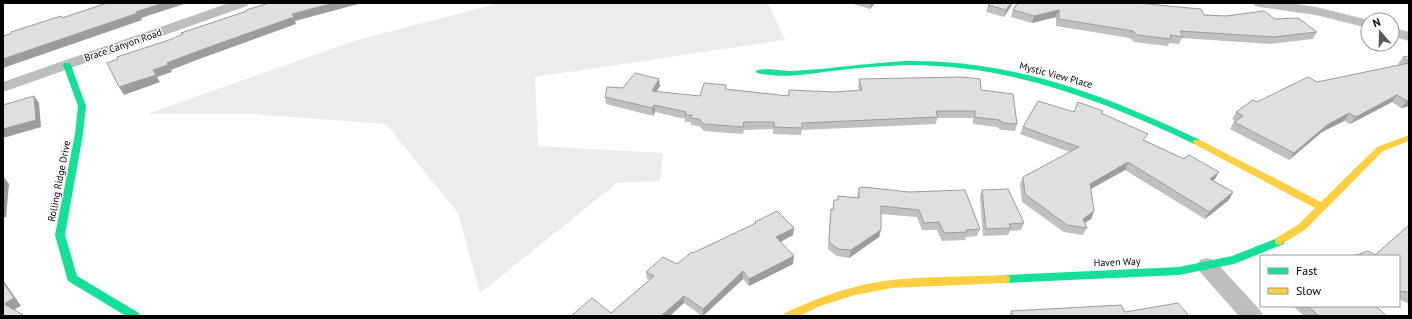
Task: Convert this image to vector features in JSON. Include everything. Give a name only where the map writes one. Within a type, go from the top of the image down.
[{"type":"street","name":"Brace Canyon Road","points":[[3,87],[242,3]]},
{"type":"street","points":[[1260,3],[1316,11],[1360,22]]},
{"type":"street","name":"Mystic View Place","points":[[760,71],[798,74],[864,66],[915,63],[982,69],[1030,78],[1080,92],[1142,115],[1322,207]]},
{"type":"street","name":"Rolling Ridge Drive","points":[[67,65],[82,106],[79,134],[60,235],[72,278],[135,316]]},
{"type":"street","name":"Haven Way","points":[[789,316],[817,303],[855,291],[892,284],[1179,270],[1234,260],[1282,240],[1302,227],[1380,150],[1409,138]]},
{"type":"street","points":[[1207,266],[1252,316]]},
{"type":"shaded area","points":[[499,3],[768,3],[785,40],[535,77],[538,146],[663,153],[660,181],[617,183],[480,293],[458,213],[386,124],[251,114],[147,114],[354,41]]},
{"type":"building","points":[[107,3],[163,3],[3,59],[3,36],[61,16],[62,18]]},
{"type":"building","points":[[269,3],[334,3],[292,14],[294,17],[167,63],[168,65],[153,70],[156,75],[119,87],[107,63],[118,59],[117,57],[183,34],[181,33]]},
{"type":"building","points":[[990,3],[1011,3],[1006,10],[988,5]]},
{"type":"building","points":[[1018,3],[1137,3],[1201,9],[1204,15],[1226,16],[1264,11],[1275,19],[1298,18],[1317,32],[1274,37],[1180,31],[1183,37],[1170,35],[1171,39],[1137,35],[1133,31],[1059,19],[1059,10],[1034,16],[1013,10]]},
{"type":"building","points":[[1409,56],[1409,61],[1403,57]]},
{"type":"building","points":[[1409,63],[1409,100],[1407,101],[1397,95],[1356,117],[1349,113],[1327,125],[1294,153],[1234,122],[1243,116],[1236,112],[1253,100],[1257,102],[1308,77],[1317,82]]},
{"type":"building","points":[[635,73],[659,79],[652,91],[700,96],[704,83],[726,85],[725,89],[789,96],[789,90],[835,92],[862,90],[859,79],[962,77],[980,79],[981,90],[1013,94],[1017,124],[975,117],[975,111],[936,111],[938,117],[802,123],[802,128],[774,127],[774,122],[744,122],[743,127],[704,124],[699,119],[691,118],[692,115],[685,115],[686,112],[654,105],[652,108],[605,97],[607,87],[623,88]]},
{"type":"building","points":[[34,96],[36,120],[3,129],[3,105]]},
{"type":"building","points":[[1038,101],[1074,112],[1078,102],[1103,111],[1101,113],[1148,134],[1143,140],[1184,159],[1189,155],[1219,172],[1210,179],[1233,192],[1209,212],[1128,162],[1090,184],[1094,211],[1083,219],[1087,228],[1067,225],[1025,194],[1023,177],[1079,147],[1023,127]]},
{"type":"building","points":[[863,187],[909,192],[965,190],[980,229],[966,230],[967,232],[944,233],[939,222],[924,223],[919,210],[881,206],[881,230],[851,250],[838,249],[829,242],[831,209],[833,210],[834,200],[838,200],[838,196],[859,198],[859,188]]},
{"type":"building","points":[[1008,189],[1024,223],[1009,224],[1011,228],[986,229],[982,190]]},
{"type":"building","points":[[777,211],[794,228],[776,237],[794,256],[749,279],[743,271],[703,309],[684,296],[661,316],[571,316],[592,298],[611,313],[654,276],[646,272],[663,257],[677,264],[692,252],[693,253],[756,223],[755,222]]},
{"type":"building","points":[[1409,225],[1409,293],[1400,291],[1400,255],[1375,255]]},
{"type":"building","points":[[1368,251],[1375,255],[1356,255]]},
{"type":"building","points":[[3,282],[14,298],[4,304],[25,316],[3,316]]},
{"type":"building","points":[[1178,303],[1189,316],[1013,316],[1011,311],[1121,305],[1125,312]]},
{"type":"building","points":[[1309,307],[1376,307],[1387,316],[1319,316]]},
{"type":"traffic: fast","points":[[760,71],[781,73],[801,72],[905,63],[943,64],[981,68],[1018,75],[1056,85],[1092,97],[1128,110],[1197,142]]},
{"type":"traffic: fast","points":[[67,65],[82,106],[79,134],[60,235],[72,278],[135,316]]},
{"type":"traffic: fast","points":[[1005,279],[1179,271],[1234,260],[1280,241]]},
{"type":"traffic: slow","points":[[1280,241],[1302,227],[1380,149],[1409,138]]},
{"type":"traffic: slow","points":[[1197,142],[1322,207]]},
{"type":"traffic: slow","points":[[789,316],[817,303],[855,291],[892,284],[1005,279]]}]
